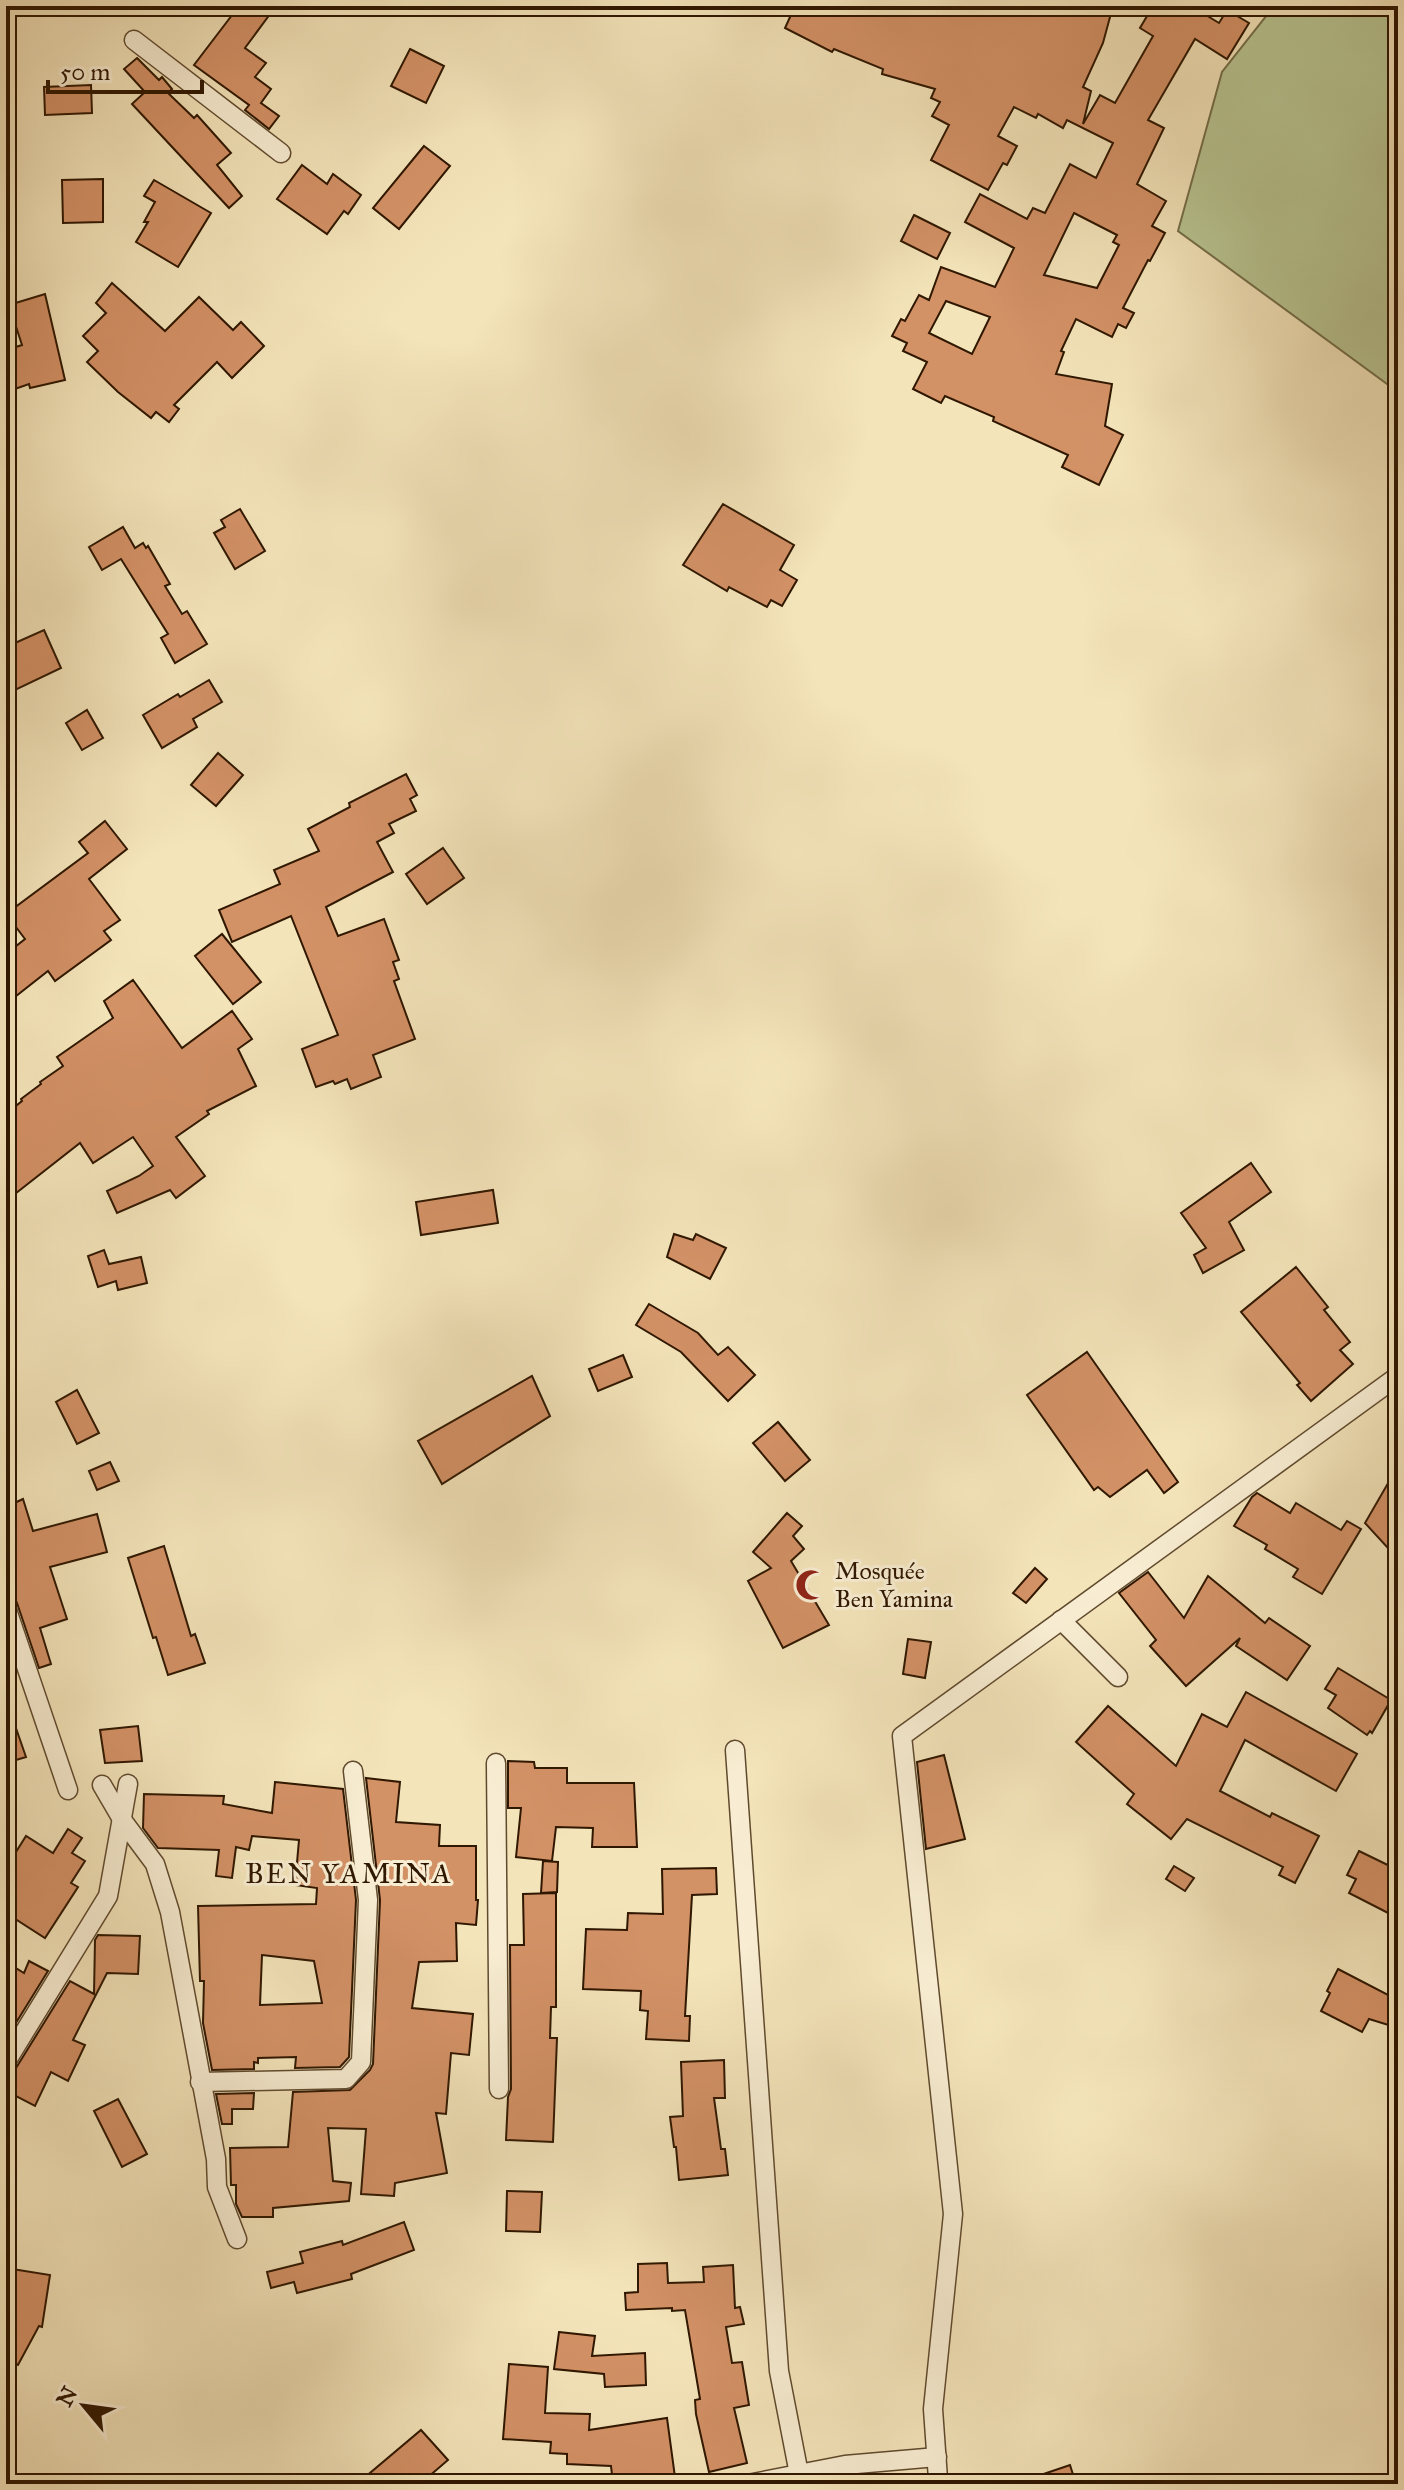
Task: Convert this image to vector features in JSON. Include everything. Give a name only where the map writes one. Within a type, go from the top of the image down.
[{"type":"street","points":[[134,40],[281,153]]},
{"type":"street","points":[[942,2484],[938,2479],[933,2409],[953,2214],[902,1736],[1398,1376]]},
{"type":"street","points":[[6,1607],[68,1790]]},
{"type":"street","points":[[1061,1620],[1118,1677]]},
{"type":"street","points":[[735,1750],[779,2371],[799,2474]]},
{"type":"street","points":[[496,1763],[499,2089]]},
{"type":"street","points":[[200,2082],[346,2079],[361,2062],[368,1900],[353,1771]]},
{"type":"street","points":[[6,2062],[108,1896],[128,1784]]},
{"type":"street","points":[[102,1785],[123,1821],[155,1864],[170,1912],[216,2159],[217,2187],[237,2239]]},
{"type":"street","points":[[748,2484],[845,2465],[937,2457]]},
{"type":"green space","points":[[1274,6],[1398,6],[1398,392],[1178,231],[1222,72]]},
{"type":"building","points":[[239,6],[276,6],[245,48],[266,63],[255,77],[271,89],[261,103],[279,116],[269,129],[245,110],[249,105],[194,65]]},
{"type":"building","points":[[795,6],[1113,6],[1103,43],[1083,87],[1091,91],[1083,124],[1100,95],[1115,103],[1153,36],[1140,28],[1153,6],[1191,6],[1219,23],[1227,10],[1249,23],[1227,59],[1195,39],[1148,120],[1164,128],[1137,184],[1166,201],[1152,226],[1165,233],[1123,308],[1134,313],[1126,328],[1118,324],[1112,337],[1076,319],[1061,351],[1064,352],[1056,374],[1112,384],[1105,426],[1123,435],[1099,485],[1062,467],[1068,455],[945,396],[941,403],[913,389],[927,362],[903,351],[907,343],[892,336],[901,319],[905,321],[919,295],[929,300],[941,267],[995,287],[1014,248],[965,222],[980,194],[1027,219],[1033,208],[1045,213],[1070,164],[1096,178],[1113,143],[1067,120],[1063,128],[1038,114],[1036,118],[1014,107],[998,136],[1017,146],[988,190],[931,160],[949,125],[932,116],[940,102],[931,98],[935,89],[882,74],[883,69],[834,49],[832,52],[785,28]],"holes":[[[1074,213],[1117,235],[1113,242],[1119,245],[1097,288],[1044,275]],[[946,301],[990,317],[972,354],[929,333]]]},
{"type":"building","points":[[410,49],[444,66],[426,103],[391,86]]},
{"type":"building","points":[[137,58],[159,80],[162,77],[172,89],[168,93],[194,118],[197,115],[231,153],[217,165],[242,196],[229,208],[132,104],[145,92],[124,69]]},
{"type":"building","points":[[91,85],[92,113],[45,115],[44,87]]},
{"type":"building","points":[[424,146],[450,166],[399,229],[373,208]]},
{"type":"building","points":[[302,165],[327,184],[333,174],[361,195],[348,214],[344,211],[327,234],[277,199]]},
{"type":"building","points":[[103,179],[103,222],[63,223],[62,180]]},
{"type":"building","points":[[154,180],[211,213],[178,267],[136,242],[155,202],[144,196]]},
{"type":"building","points":[[914,215],[950,233],[937,259],[901,241]]},
{"type":"building","points":[[112,283],[165,331],[199,297],[233,330],[241,322],[264,346],[232,378],[217,362],[174,405],[179,409],[169,422],[156,412],[151,418],[87,362],[98,351],[83,336],[106,313],[96,303]]},
{"type":"building","points":[[45,294],[65,380],[30,388],[29,384],[6,392],[6,350],[22,345],[9,305]]},
{"type":"building","points":[[723,504],[794,545],[780,570],[797,580],[782,606],[771,600],[767,607],[729,587],[727,591],[683,565]]},
{"type":"building","points":[[240,509],[265,551],[235,569],[214,533],[225,527],[221,520]]},
{"type":"building","points":[[123,527],[135,548],[143,543],[146,548],[148,546],[170,584],[165,586],[182,614],[187,611],[207,644],[175,663],[161,638],[168,634],[121,559],[102,570],[89,547]]},
{"type":"building","points":[[44,630],[61,668],[15,690],[6,671],[6,647]]},
{"type":"building","points":[[209,680],[222,702],[193,719],[197,727],[162,748],[143,715]]},
{"type":"building","points":[[87,710],[103,738],[82,750],[66,723]]},
{"type":"building","points":[[218,753],[243,775],[216,806],[191,785]]},
{"type":"building","points":[[406,774],[417,795],[410,799],[416,811],[389,824],[394,833],[377,842],[393,872],[326,907],[338,936],[384,919],[399,960],[393,962],[399,979],[394,981],[415,1039],[373,1055],[381,1077],[351,1089],[347,1079],[316,1087],[302,1049],[338,1035],[291,916],[232,942],[219,910],[280,884],[274,870],[319,851],[308,829],[350,807],[349,803]]},
{"type":"building","points":[[105,821],[127,849],[89,879],[120,920],[104,931],[111,940],[55,981],[48,971],[6,1004],[6,954],[25,939],[6,914],[88,853],[79,842]]},
{"type":"building","points":[[443,848],[464,878],[427,904],[406,874]]},
{"type":"building","points":[[222,934],[261,982],[233,1004],[195,956]]},
{"type":"building","points":[[133,980],[182,1048],[232,1011],[252,1039],[238,1049],[256,1086],[207,1111],[209,1114],[176,1137],[205,1176],[176,1198],[170,1190],[117,1213],[107,1191],[153,1166],[133,1137],[93,1163],[80,1143],[6,1201],[6,1114],[40,1082],[63,1066],[57,1057],[113,1018],[104,1001]]},
{"type":"building","points":[[1251,1163],[1271,1192],[1229,1222],[1244,1250],[1203,1273],[1194,1255],[1206,1248],[1181,1213]]},
{"type":"building","points":[[493,1190],[498,1223],[421,1235],[416,1202]]},
{"type":"building","points":[[674,1234],[693,1240],[696,1234],[726,1248],[710,1279],[667,1257]]},
{"type":"building","points":[[104,1250],[109,1264],[141,1257],[147,1283],[118,1290],[116,1281],[98,1287],[88,1256]]},
{"type":"building","points":[[1296,1267],[1328,1307],[1324,1310],[1350,1342],[1340,1350],[1353,1364],[1311,1401],[1297,1385],[1300,1383],[1241,1312]]},
{"type":"building","points":[[649,1304],[698,1333],[718,1355],[728,1347],[755,1375],[728,1401],[681,1352],[636,1325]]},
{"type":"building","points":[[1087,1352],[1178,1482],[1164,1493],[1147,1470],[1110,1497],[1098,1487],[1094,1490],[1027,1395]]},
{"type":"building","points":[[623,1355],[632,1377],[598,1391],[589,1369]]},
{"type":"building","points":[[532,1376],[550,1416],[442,1484],[418,1441]]},
{"type":"building","points":[[77,1390],[99,1433],[77,1444],[56,1402]]},
{"type":"building","points":[[778,1422],[810,1460],[785,1481],[753,1443]]},
{"type":"building","points":[[110,1462],[119,1481],[97,1490],[89,1471]]},
{"type":"building","points":[[1398,1466],[1398,1559],[1365,1523]]},
{"type":"building","points":[[1257,1493],[1290,1513],[1296,1503],[1341,1530],[1347,1521],[1361,1529],[1322,1594],[1293,1577],[1298,1569],[1265,1549],[1267,1545],[1234,1526]]},
{"type":"building","points":[[23,1499],[33,1531],[97,1514],[107,1552],[50,1567],[67,1619],[40,1628],[51,1664],[39,1668],[6,1579],[6,1507]]},
{"type":"building","points":[[787,1513],[802,1526],[793,1536],[804,1549],[791,1561],[829,1625],[783,1648],[748,1581],[771,1568],[753,1552]]},
{"type":"building","points":[[164,1546],[191,1636],[195,1634],[205,1663],[168,1675],[128,1558]]},
{"type":"building","points":[[1035,1568],[1047,1579],[1026,1603],[1013,1593]]},
{"type":"building","points":[[1148,1572],[1184,1618],[1208,1576],[1265,1623],[1269,1618],[1310,1646],[1287,1680],[1236,1646],[1240,1638],[1186,1686],[1150,1646],[1156,1640],[1119,1593]]},
{"type":"building","points":[[908,1639],[931,1642],[925,1678],[903,1674]]},
{"type":"building","points":[[1338,1668],[1391,1700],[1372,1733],[1370,1731],[1367,1735],[1328,1708],[1336,1695],[1325,1689]]},
{"type":"building","points":[[1246,1692],[1357,1754],[1336,1791],[1245,1740],[1220,1791],[1270,1817],[1272,1813],[1319,1836],[1295,1883],[1279,1875],[1283,1867],[1187,1819],[1171,1839],[1127,1804],[1134,1794],[1076,1742],[1108,1706],[1176,1766],[1202,1714],[1227,1727]]},
{"type":"building","points":[[6,1708],[9,1708],[26,1757],[6,1763]]},
{"type":"building","points":[[138,1726],[142,1761],[105,1763],[100,1730]]},
{"type":"building","points":[[944,1755],[965,1839],[926,1849],[917,1762]]},
{"type":"building","points":[[508,1761],[534,1762],[535,1768],[567,1768],[567,1783],[634,1783],[637,1847],[592,1847],[593,1828],[556,1827],[552,1861],[516,1857],[521,1808],[508,1808]]},
{"type":"building","points":[[366,1778],[400,1782],[396,1822],[440,1825],[439,1846],[476,1846],[476,1925],[456,1923],[457,1961],[419,1962],[412,2008],[473,2014],[469,2055],[451,2053],[446,2114],[436,2113],[447,2173],[395,2183],[394,2196],[361,2194],[366,2129],[328,2128],[333,2181],[351,2183],[349,2201],[273,2208],[273,2217],[242,2217],[236,2204],[236,2185],[231,2185],[230,2148],[288,2147],[293,2092],[350,2090],[373,2064],[380,1900]]},
{"type":"building","points":[[275,1782],[343,1789],[356,1900],[349,2057],[340,2067],[295,2068],[296,2057],[258,2058],[254,2069],[212,2070],[203,2023],[204,1981],[200,1981],[198,1906],[316,1904],[317,1888],[295,1885],[299,1840],[252,1836],[249,1850],[236,1847],[232,1878],[216,1876],[219,1850],[158,1848],[143,1828],[144,1794],[224,1796],[223,1804],[272,1813]],"holes":[[[262,1955],[314,1961],[322,2003],[260,2005]]]},
{"type":"building","points":[[68,1829],[82,1838],[72,1853],[85,1861],[71,1883],[78,1887],[45,1938],[6,1913],[6,1868],[26,1836],[53,1853]]},
{"type":"building","points":[[1359,1851],[1398,1870],[1398,1918],[1349,1893],[1356,1879],[1347,1875]]},
{"type":"building","points":[[543,1861],[558,1862],[557,1892],[541,1893]]},
{"type":"building","points":[[1174,1866],[1194,1878],[1185,1891],[1166,1879]]},
{"type":"building","points":[[716,1868],[717,1894],[692,1895],[685,2016],[690,2016],[689,2041],[646,2039],[648,2011],[640,2010],[641,1991],[583,1989],[586,1929],[627,1930],[628,1913],[663,1914],[662,1869]]},
{"type":"building","points":[[556,1893],[556,2007],[551,2007],[550,2038],[557,2038],[553,2142],[506,2140],[511,2089],[510,1945],[524,1945],[523,1894]]},
{"type":"building","points":[[98,1935],[140,1936],[138,1974],[107,1973],[73,2040],[85,2045],[68,2081],[51,2072],[35,2106],[6,2091],[6,2074],[16,2068],[70,1981],[94,1994],[95,1940]]},
{"type":"building","points":[[29,1961],[48,1971],[6,2039],[6,1962],[24,1973]]},
{"type":"building","points":[[1338,1969],[1398,2000],[1398,2028],[1369,2019],[1362,2032],[1321,2011]]},
{"type":"building","points":[[724,2060],[725,2098],[714,2098],[728,2175],[679,2180],[670,2117],[683,2116],[681,2062]]},
{"type":"building","points":[[254,2093],[253,2109],[232,2109],[232,2124],[222,2124],[216,2094]]},
{"type":"building","points":[[118,2099],[147,2154],[122,2167],[94,2111]]},
{"type":"building","points":[[507,2191],[542,2192],[540,2232],[506,2231]]},
{"type":"building","points":[[404,2222],[414,2250],[351,2274],[352,2279],[297,2293],[294,2282],[271,2288],[267,2272],[303,2263],[300,2252],[342,2241],[343,2245]]},
{"type":"building","points":[[667,2263],[668,2283],[704,2282],[703,2267],[733,2265],[735,2308],[740,2307],[744,2324],[726,2327],[732,2363],[742,2362],[749,2405],[734,2408],[747,2463],[709,2472],[696,2414],[695,2400],[700,2399],[685,2310],[626,2310],[625,2293],[638,2292],[638,2264]]},
{"type":"building","points":[[6,2268],[50,2275],[42,2327],[39,2326],[18,2365],[6,2359]]},
{"type":"building","points":[[559,2332],[595,2336],[592,2356],[645,2353],[646,2385],[605,2387],[604,2374],[554,2369]]},
{"type":"building","points":[[509,2364],[548,2367],[545,2413],[590,2414],[589,2430],[667,2418],[675,2477],[613,2484],[611,2466],[567,2464],[567,2454],[550,2453],[551,2442],[503,2439]]},
{"type":"building","points":[[421,2430],[448,2460],[420,2484],[379,2484],[370,2473]]},
{"type":"building","points":[[1070,2465],[1076,2484],[1024,2484],[1023,2481]]},
{"type":"place","name":"Mosquée Ben Yamina","points":[[811,1585]]},
{"type":"district","name":"BEN YAMINA","points":[[349,1873]]}]
